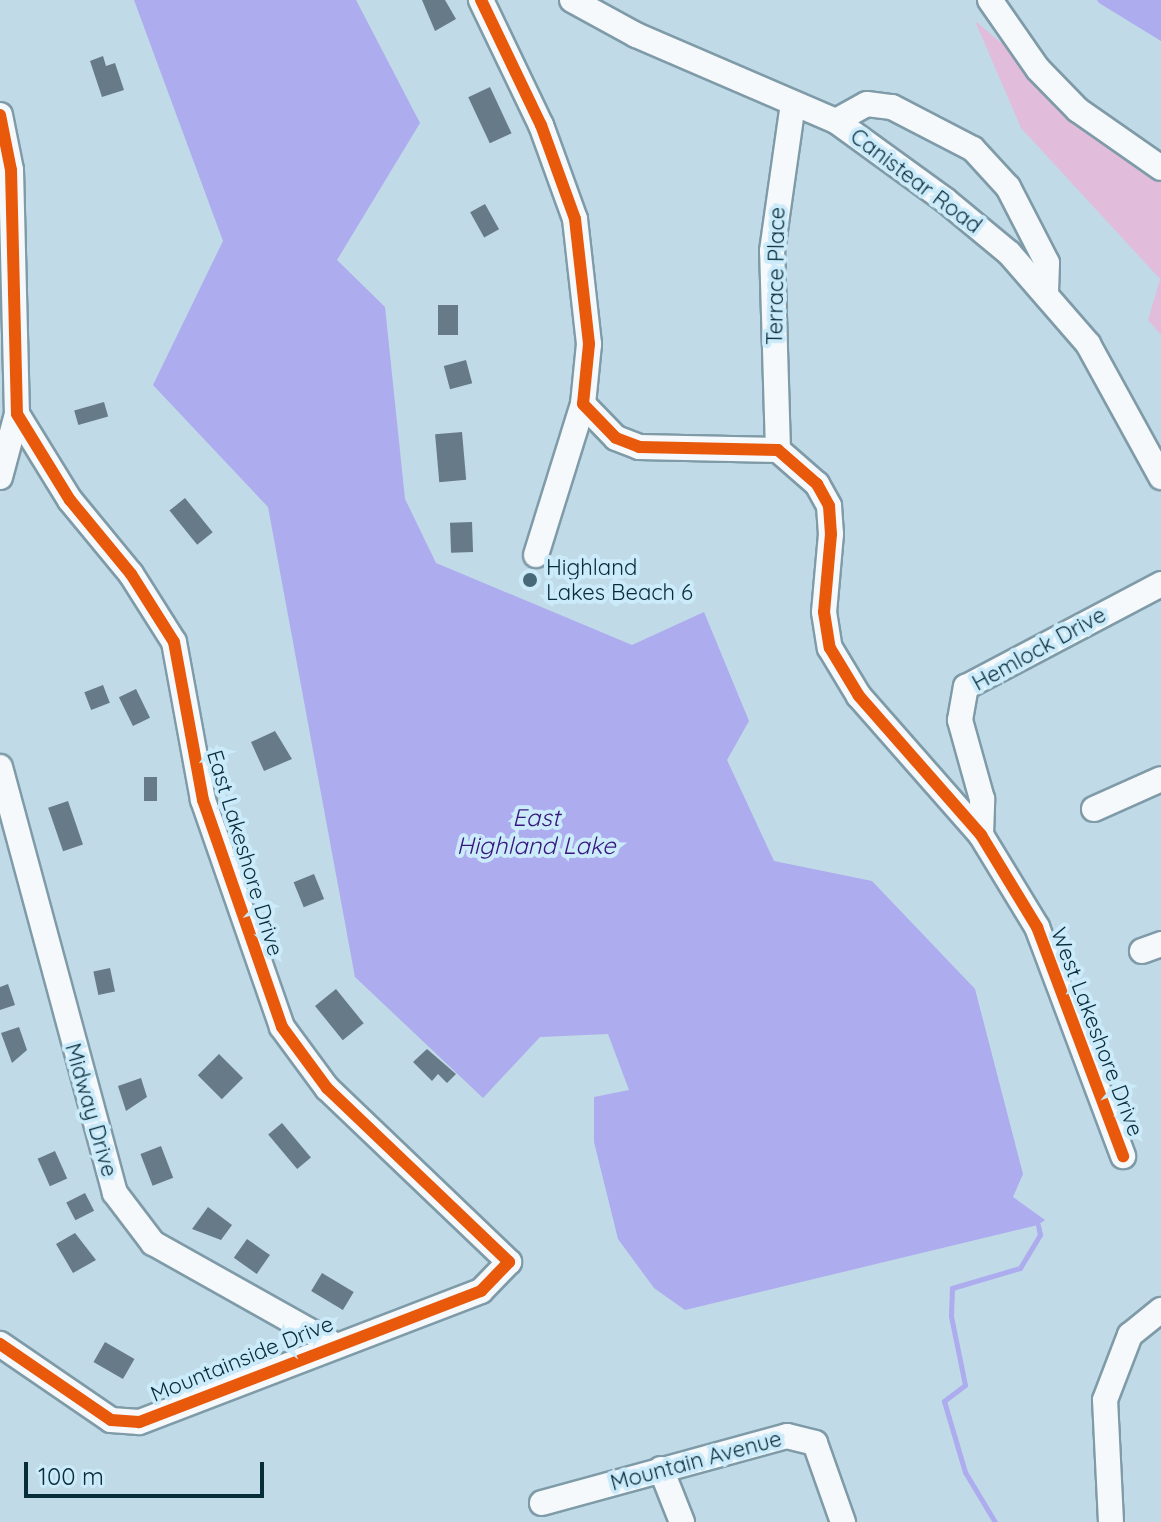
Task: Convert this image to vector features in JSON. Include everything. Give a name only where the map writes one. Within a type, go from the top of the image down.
[{"type":"street","points":[[481,0],[547,137],[575,219],[589,344],[583,404],[536,555]]},
{"type":"street","name":"Canistear Road","points":[[572,0],[636,35],[836,121],[945,200],[1046,291],[1126,404],[1161,477]]},
{"type":"street","points":[[990,0],[1038,69],[1078,110],[1161,168]]},
{"type":"street","name":"Terrace Place","points":[[778,450],[772,251],[793,104]]},
{"type":"street","points":[[836,121],[867,104],[892,107],[973,149],[993,165],[1047,263],[1046,291]]},
{"type":"street","points":[[0,115],[11,170],[17,414],[0,477]]},
{"type":"street","points":[[583,404],[616,438],[657,451],[778,450]]},
{"type":"street","name":"East Lakeshore Drive","points":[[17,414],[70,500],[131,574],[174,642],[203,800],[282,1027],[327,1088],[506,1255],[507,1269]]},
{"type":"street","name":"West Lakeshore Drive","points":[[778,450],[802,467],[829,506],[824,612],[842,672],[981,835],[1037,927],[1123,1156]]},
{"type":"street","name":"Hemlock Drive","points":[[981,835],[982,799],[960,720],[966,687],[1161,584]]},
{"type":"street","name":"Midway Drive","points":[[0,767],[115,1193],[153,1243],[331,1343]]},
{"type":"street","points":[[1094,809],[1161,779]]},
{"type":"street","name":"Mountainside Drive","points":[[0,1344],[97,1412],[125,1423],[331,1343],[481,1291],[507,1269]]},
{"type":"street","points":[[1111,1522],[1105,1400],[1130,1335],[1161,1310]]},
{"type":"street","name":"Mountain Avenue","points":[[542,1503],[787,1436],[805,1437],[815,1443],[843,1522]]},
{"type":"street","points":[[661,1469],[682,1522]]},
{"type":"shaded area","points":[[975,21],[1161,175],[1161,335],[1148,320],[1160,279],[1021,128]]},
{"type":"water","name":"East Highland Lake","points":[[134,0],[356,0],[420,123],[337,260],[385,307],[405,499],[436,563],[632,645],[704,612],[749,721],[727,760],[774,861],[872,881],[975,989],[1023,1174],[1013,1197],[1045,1220],[1038,1225],[685,1310],[654,1288],[618,1239],[594,1142],[594,1097],[629,1090],[608,1034],[540,1037],[483,1098],[355,977],[268,507],[153,385],[223,241]]},
{"type":"water","points":[[1097,0],[1161,0],[1161,41],[1099,3]]},
{"type":"building","points":[[422,0],[445,0],[456,19],[435,31]]},
{"type":"building","points":[[103,56],[106,66],[115,63],[124,90],[102,97],[90,61]]},
{"type":"building","points":[[490,87],[512,133],[490,143],[468,97]]},
{"type":"building","points":[[485,204],[499,229],[484,238],[470,212]]},
{"type":"building","points":[[438,305],[458,305],[458,335],[438,335]]},
{"type":"building","points":[[466,360],[472,383],[450,389],[444,366]]},
{"type":"building","points":[[104,402],[108,416],[78,425],[74,411]]},
{"type":"building","points":[[462,432],[466,480],[439,482],[435,434]]},
{"type":"building","points":[[185,498],[213,532],[197,545],[169,511]]},
{"type":"building","points":[[472,522],[473,552],[451,553],[450,523]]},
{"type":"building","points":[[103,685],[110,703],[91,710],[84,692]]},
{"type":"building","points":[[136,689],[150,718],[133,726],[119,697]]},
{"type":"building","points":[[275,731],[292,759],[264,771],[251,742]]},
{"type":"building","points":[[144,777],[157,777],[157,801],[144,801]]},
{"type":"building","points":[[68,801],[83,844],[63,851],[48,808]]},
{"type":"building","points":[[314,874],[324,899],[304,907],[294,882]]},
{"type":"building","points":[[110,968],[115,991],[98,995],[93,972]]},
{"type":"building","points":[[8,984],[15,1005],[0,1010],[0,987]]},
{"type":"building","points":[[336,989],[364,1023],[343,1040],[315,1006]]},
{"type":"building","points":[[19,1027],[27,1050],[12,1063],[1,1033]]},
{"type":"building","points":[[427,1049],[456,1074],[447,1083],[438,1074],[432,1081],[413,1062]]},
{"type":"building","points":[[219,1054],[243,1078],[222,1099],[198,1075]]},
{"type":"building","points":[[141,1078],[147,1097],[126,1111],[118,1086]]},
{"type":"building","points":[[282,1123],[311,1157],[297,1169],[268,1135]]},
{"type":"building","points":[[161,1146],[173,1178],[153,1186],[140,1154]]},
{"type":"building","points":[[55,1151],[67,1178],[50,1186],[38,1159]]},
{"type":"building","points":[[85,1193],[94,1211],[75,1220],[66,1203]]},
{"type":"building","points":[[208,1207],[232,1225],[221,1240],[192,1229]]},
{"type":"building","points":[[75,1233],[96,1260],[73,1273],[56,1244]]},
{"type":"building","points":[[247,1239],[270,1255],[257,1274],[234,1258]]},
{"type":"building","points":[[322,1273],[354,1292],[343,1310],[311,1291]]},
{"type":"building","points":[[105,1342],[134,1359],[123,1379],[94,1362]]},
{"type":"waterway","points":[[995,1522],[965,1472],[944,1401],[965,1385],[951,1316],[952,1288],[1020,1268],[1040,1235],[1038,1225]]},
{"type":"cycle path","points":[[481,0],[541,125],[575,219],[589,344],[583,404],[616,438],[639,447],[778,450],[817,484],[829,506],[831,534],[824,612],[830,648],[859,696],[981,835],[1037,927],[1123,1156]]},
{"type":"cycle path","points":[[0,115],[11,170],[17,414],[70,500],[131,574],[174,642],[203,800],[282,1027],[327,1088],[509,1262],[481,1291],[139,1422],[111,1420],[0,1344]]},
{"type":"place","name":"Highland Lakes Beach 6","points":[[530,580]]}]
